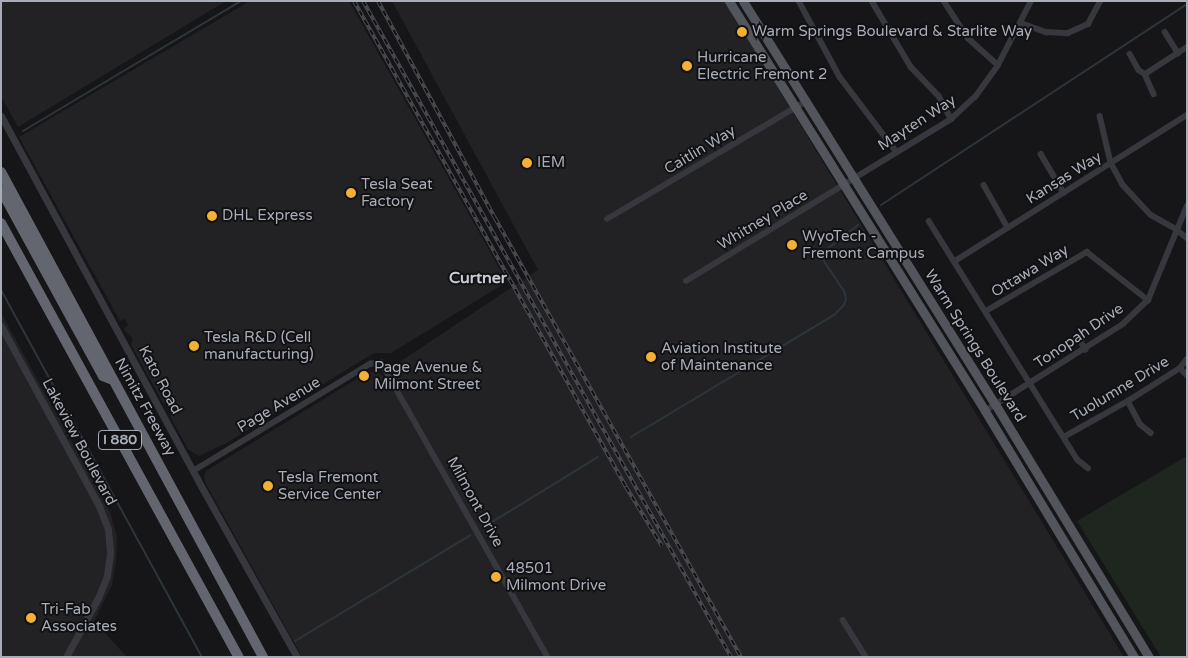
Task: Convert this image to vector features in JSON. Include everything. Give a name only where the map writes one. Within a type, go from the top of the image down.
[{"type":"highway","name":"Nimitz Freeway","points":[[1,172],[263,657]]},
{"type":"highway","name":"I 880","points":[[1,190],[102,376],[114,380]]},
{"type":"highway","name":"I 880","points":[[1,223],[239,657]]},
{"type":"main road","name":"Warm Springs Boulevard","points":[[729,1],[843,186],[985,410],[1134,657]]},
{"type":"main road","name":"Warm Springs Boulevard","points":[[743,1],[995,404],[1149,657]]},
{"type":"main road","points":[[909,289],[916,291],[933,317],[945,324]]},
{"type":"street","points":[[799,1],[840,77],[896,151]]},
{"type":"street","points":[[872,1],[911,67],[939,96],[951,118]]},
{"type":"street","points":[[944,1],[968,38],[998,65]]},
{"type":"street","name":"Mayten Way","points":[[853,179],[951,118],[976,97],[998,65],[1032,1]]},
{"type":"street","points":[[1021,23],[1046,32],[1068,33],[1088,24],[1100,1]]},
{"type":"street","points":[[1165,32],[1178,53]]},
{"type":"street","points":[[1145,74],[1187,48]]},
{"type":"street","points":[[1130,54],[1139,70],[1145,74],[1154,94]]},
{"type":"street","name":"Caitlin Way","points":[[607,219],[805,102]]},
{"type":"street","name":"Kansas Way","points":[[955,261],[1187,115]]},
{"type":"street","name":"Kato Road","points":[[1,116],[193,471],[297,657]]},
{"type":"street","points":[[1100,116],[1112,163],[1123,185],[1134,200],[1151,215],[1176,229],[1187,238]]},
{"type":"street","points":[[1041,154],[1064,193]]},
{"type":"street","name":"Whitney Place","points":[[686,281],[853,179]]},
{"type":"street","points":[[984,185],[1008,228]]},
{"type":"street","name":"Tonopah Drive","points":[[985,410],[1086,350],[1123,324],[1148,300],[1187,206]]},
{"type":"street","points":[[929,221],[1078,460],[1088,468]]},
{"type":"street","name":"Ottawa Way","points":[[986,311],[1087,252],[1148,300]]},
{"type":"street","name":"Lakeview Boulevard","points":[[1,326],[99,506],[108,529],[110,554],[108,576],[66,657]]},
{"type":"street","points":[[1077,335],[1086,350]]},
{"type":"street","name":"Tuolumne Drive","points":[[1064,438],[1128,402],[1180,368],[1187,358]]},
{"type":"street","name":"Page Avenue","points":[[193,471],[370,364],[379,362]]},
{"type":"street","name":"Milmont Drive","points":[[379,362],[384,365],[548,657]]},
{"type":"street","points":[[1180,368],[1187,375]]},
{"type":"street","points":[[1128,402],[1140,424],[1151,433]]},
{"type":"street","points":[[843,620],[866,657]]},
{"type":"shaded area","points":[[1,1],[226,1],[18,127],[1,96]]},
{"type":"shaded area","points":[[250,1],[349,1],[507,282],[391,353],[374,353],[228,442],[199,456],[188,449],[171,418],[170,414],[174,411],[170,405],[163,403],[131,345],[133,339],[124,329],[128,325],[125,319],[120,321],[19,137]]},
{"type":"shaded area","points":[[392,1],[725,1],[1124,657],[302,657],[206,484],[204,477],[206,471],[368,372],[378,372],[384,377],[393,372],[395,365],[538,270]]},
{"type":"shaded area","points":[[1,313],[110,512],[117,537],[116,560],[112,585],[94,621],[127,657],[1,657]]},
{"type":"shaded area","points":[[1187,456],[1187,657],[1161,657],[1077,521]]},
{"type":"waterway","points":[[23,131],[241,1]]},
{"type":"waterway","points":[[881,205],[1187,4]]},
{"type":"waterway","points":[[631,437],[834,315],[844,305],[846,299],[844,291],[824,261],[822,253],[858,225]]},
{"type":"waterway","points":[[1,290],[202,657]]},
{"type":"waterway","points":[[484,527],[598,457]]},
{"type":"waterway","points":[[295,641],[471,535]]},
{"type":"railway","points":[[354,1],[626,487],[662,546]]},
{"type":"railway","points":[[363,1],[731,657]]},
{"type":"railway","points":[[378,1],[495,218],[741,657]]},
{"type":"place","name":"Warm Springs Boulevard & Starlite Way","points":[[742,32]]},
{"type":"place","name":"Hurricane Electric Fremont 2","points":[[687,66]]},
{"type":"place","name":"IEM","points":[[527,163]]},
{"type":"place","name":"Tesla Seat Factory","points":[[351,193]]},
{"type":"place","name":"DHL Express","points":[[212,216]]},
{"type":"place","name":"WyoTech - Fremont Campus","points":[[792,245]]},
{"type":"place","name":"Tesla R&D (Cell manufacturing)","points":[[194,346]]},
{"type":"place","name":"Aviation Institute of Maintenance","points":[[651,357]]},
{"type":"place","name":"Page Avenue & Milmont Street","points":[[364,376]]},
{"type":"place","name":"Tesla Fremont Service Center","points":[[268,486]]},
{"type":"place","name":"48501 Milmont Drive","points":[[496,577]]},
{"type":"place","name":"Tri-Fab Associates","points":[[31,618]]},
{"type":"district","name":"Curtner","points":[[478,278]]}]
